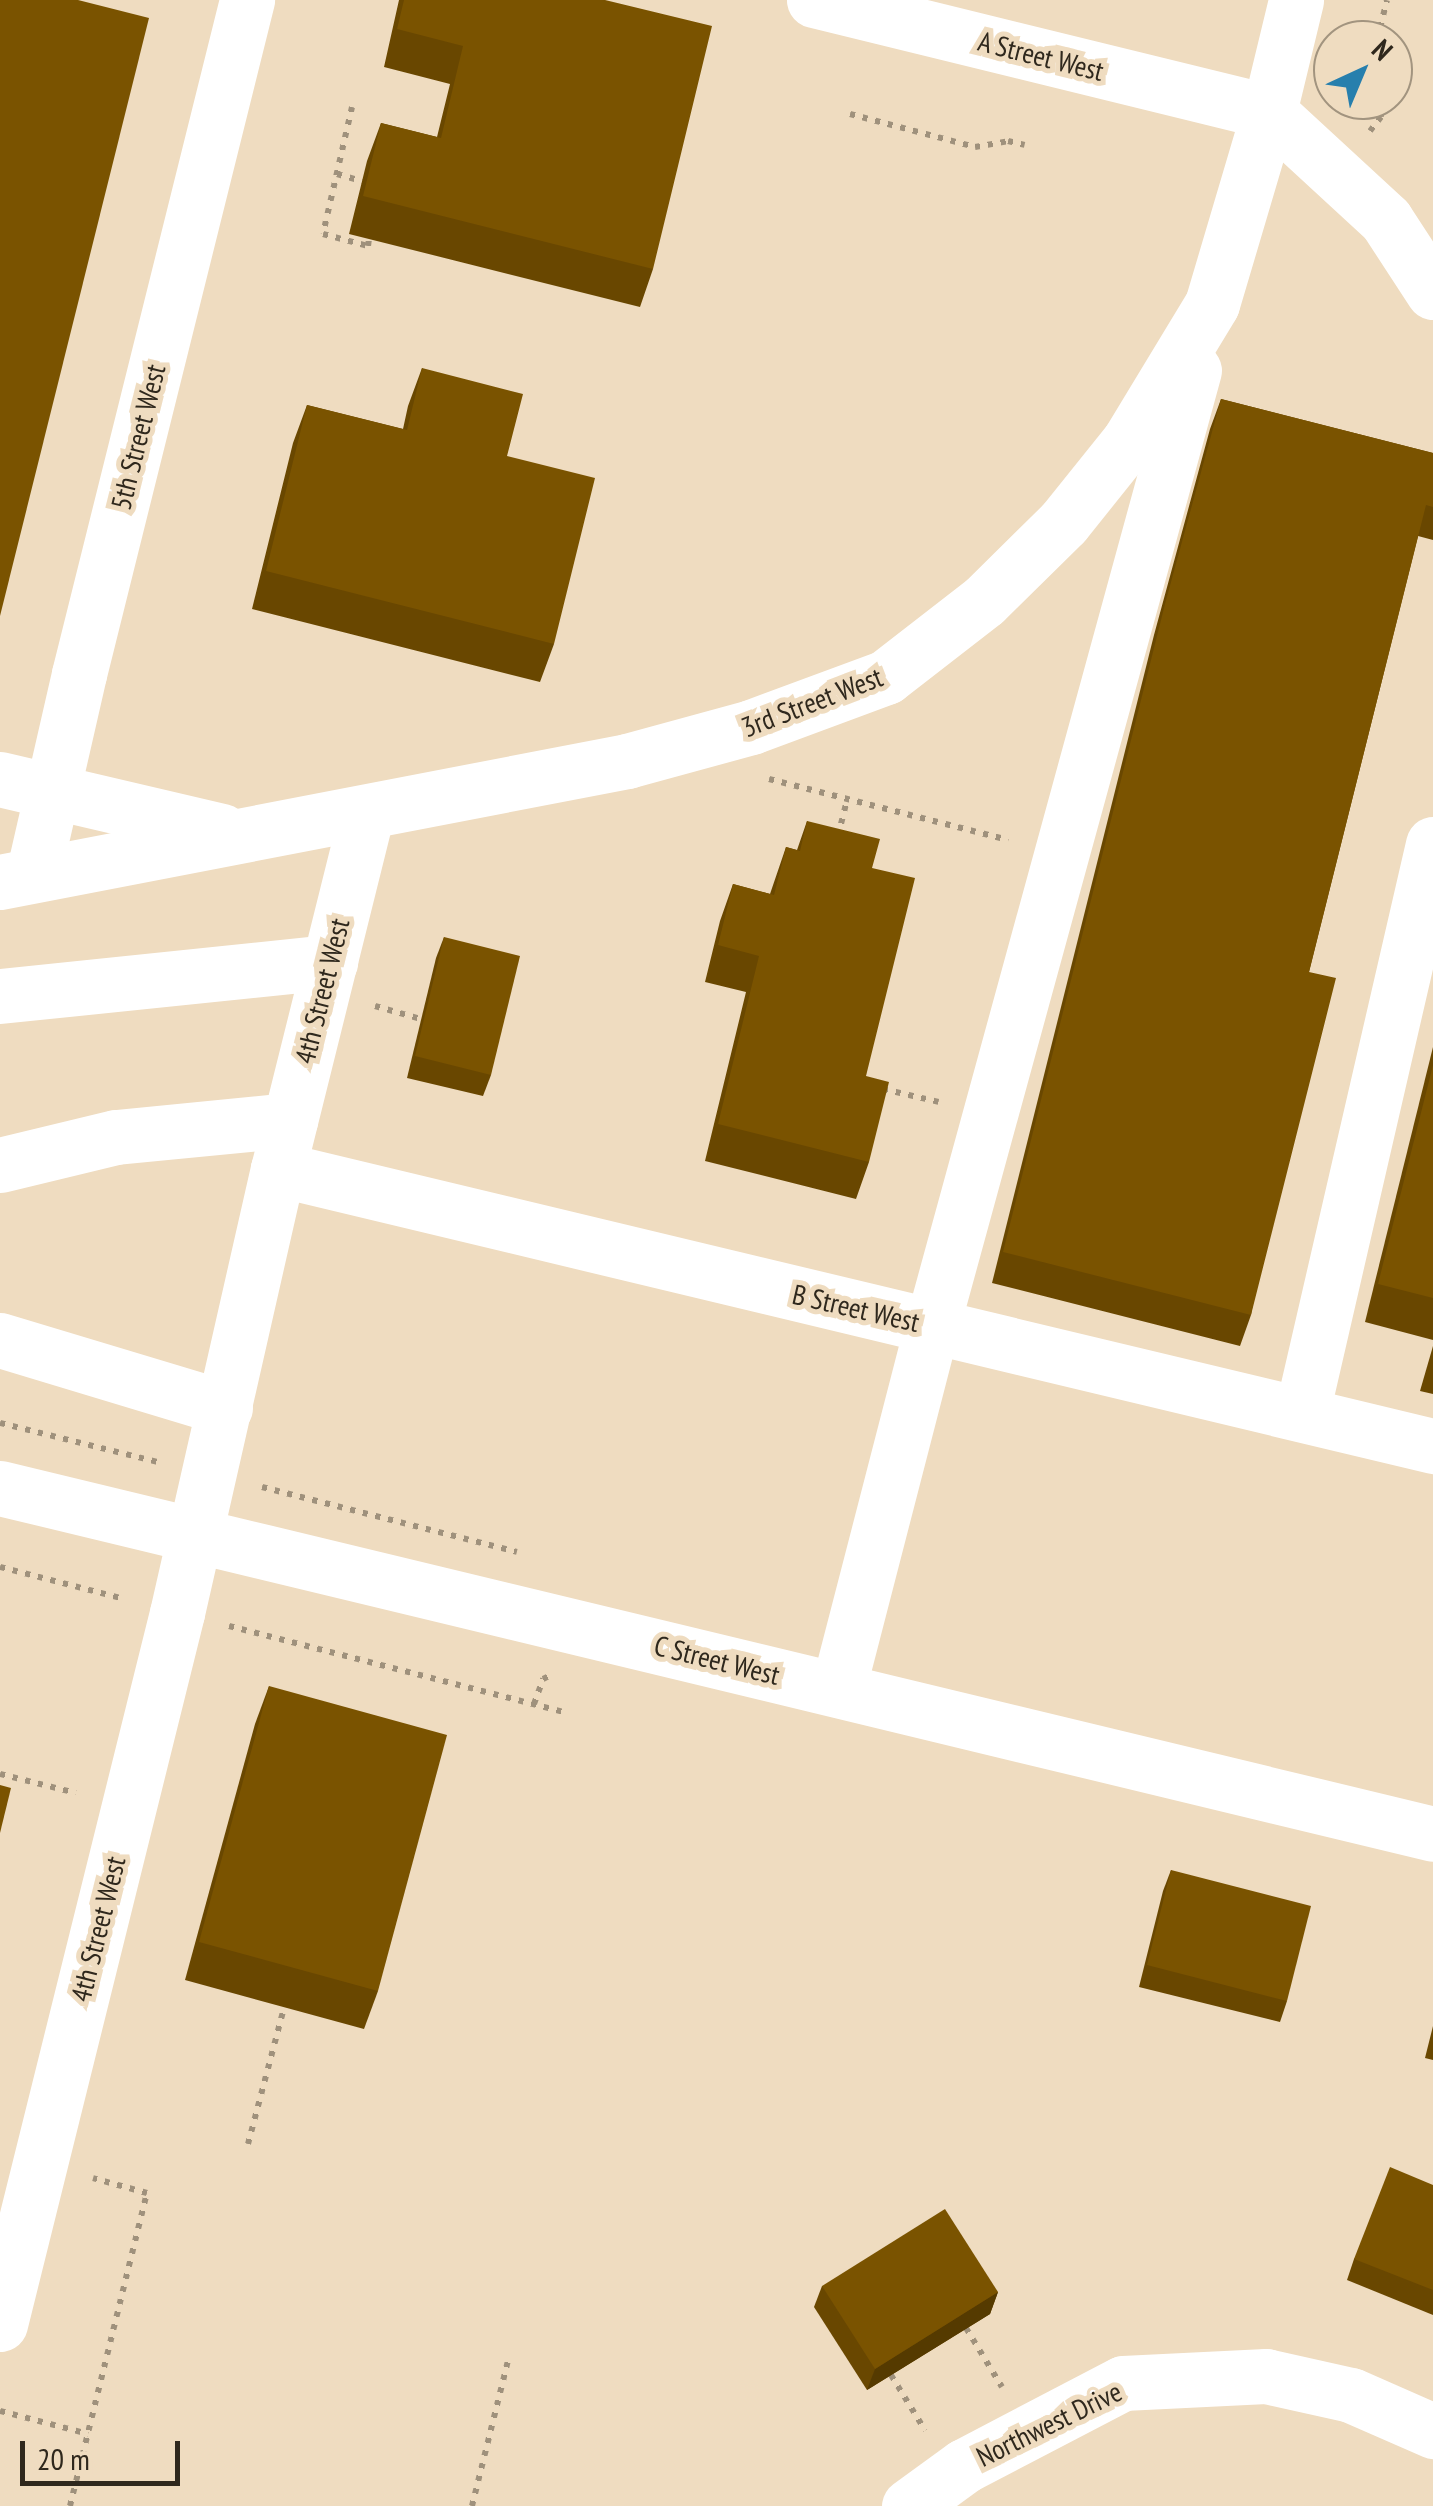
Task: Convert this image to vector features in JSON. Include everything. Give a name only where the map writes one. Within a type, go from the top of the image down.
[{"type":"street","name":"5th Street West","points":[[16,879],[25,785],[248,0]]},
{"type":"street","name":"A Street West","points":[[814,0],[1268,112]]},
{"type":"street","name":"3rd Street West","points":[[16,879],[366,813],[468,788],[627,761],[750,727],[886,677],[984,601],[1064,522],[1129,441],[1212,304],[1296,0]]},
{"type":"street","points":[[1268,112],[1386,220],[1433,292]]},
{"type":"street","points":[[838,1689],[932,1326],[1212,304]]},
{"type":"street","points":[[25,785],[244,836]]},
{"type":"street","name":"4th Street West","points":[[0,2324],[222,1540],[209,1474],[284,1144],[366,813]]},
{"type":"street","points":[[1302,1412],[1433,844]]},
{"type":"street","points":[[0,996],[330,962]]},
{"type":"street","name":"B Street West","points":[[0,1166],[116,1137],[284,1144],[932,1326],[1433,1446]]},
{"type":"street","points":[[0,1340],[225,1408]]},
{"type":"street","name":"C Street West","points":[[0,1488],[1433,1834]]},
{"type":"street","name":"Northwest Drive","points":[[908,2506],[964,2466],[1124,2384],[1266,2376],[1351,2395],[1433,2430]]},
{"type":"path","points":[[352,107],[323,234],[368,246],[368,239]]},
{"type":"path","points":[[850,114],[975,148],[1008,140],[1025,145]]},
{"type":"path","points":[[337,174],[362,181]]},
{"type":"path","points":[[751,775],[1008,840],[1004,858]]},
{"type":"path","points":[[834,851],[847,799]]},
{"type":"path","points":[[938,1122],[947,1084]]},
{"type":"path","points":[[882,1088],[942,1102]]},
{"type":"path","points":[[0,1423],[530,1555]]},
{"type":"path","points":[[202,1619],[222,1540],[262,1488]]},
{"type":"path","points":[[0,1567],[565,1712]]},
{"type":"path","points":[[202,1619],[222,1644]]},
{"type":"path","points":[[248,2144],[284,2008]]},
{"type":"path","points":[[70,2506],[147,2193],[87,2176]]},
{"type":"path","points":[[966,2328],[1029,2432]]},
{"type":"path","points":[[472,2506],[508,2360]]},
{"type":"path","points":[[0,2411],[88,2434]]},
{"type":"building","points":[[0,0],[78,0],[149,18],[0,616]]},
{"type":"building","points":[[404,0],[605,0],[712,26],[653,269],[363,196],[381,123],[441,138],[463,46],[397,29]]},
{"type":"building","points":[[422,368],[523,394],[507,456],[595,478],[554,644],[266,571],[307,405],[407,430]]},
{"type":"building","points":[[1221,399],[1433,453],[1433,507],[1426,505],[1309,972],[1336,978],[1251,1315],[1003,1252],[1165,604]]},
{"type":"building","points":[[807,821],[880,839],[872,868],[915,878],[866,1076],[889,1082],[869,1162],[718,1124],[759,956],[718,945],[733,884],[774,895],[786,847],[800,851]]},
{"type":"building","points":[[444,937],[520,956],[491,1075],[415,1056]]},
{"type":"building","points":[[1433,1065],[1433,1298],[1378,1284]]},
{"type":"building","points":[[269,1686],[447,1735],[378,1991],[199,1942]]},
{"type":"building","points":[[0,1785],[11,1788],[0,1833]]},
{"type":"building","points":[[1171,1870],[1311,1906],[1287,2001],[1147,1965]]},
{"type":"building","points":[[1390,2167],[1433,2185],[1433,2290],[1354,2259]]},
{"type":"building","points":[[945,2209],[998,2292],[875,2369],[822,2286]]}]
